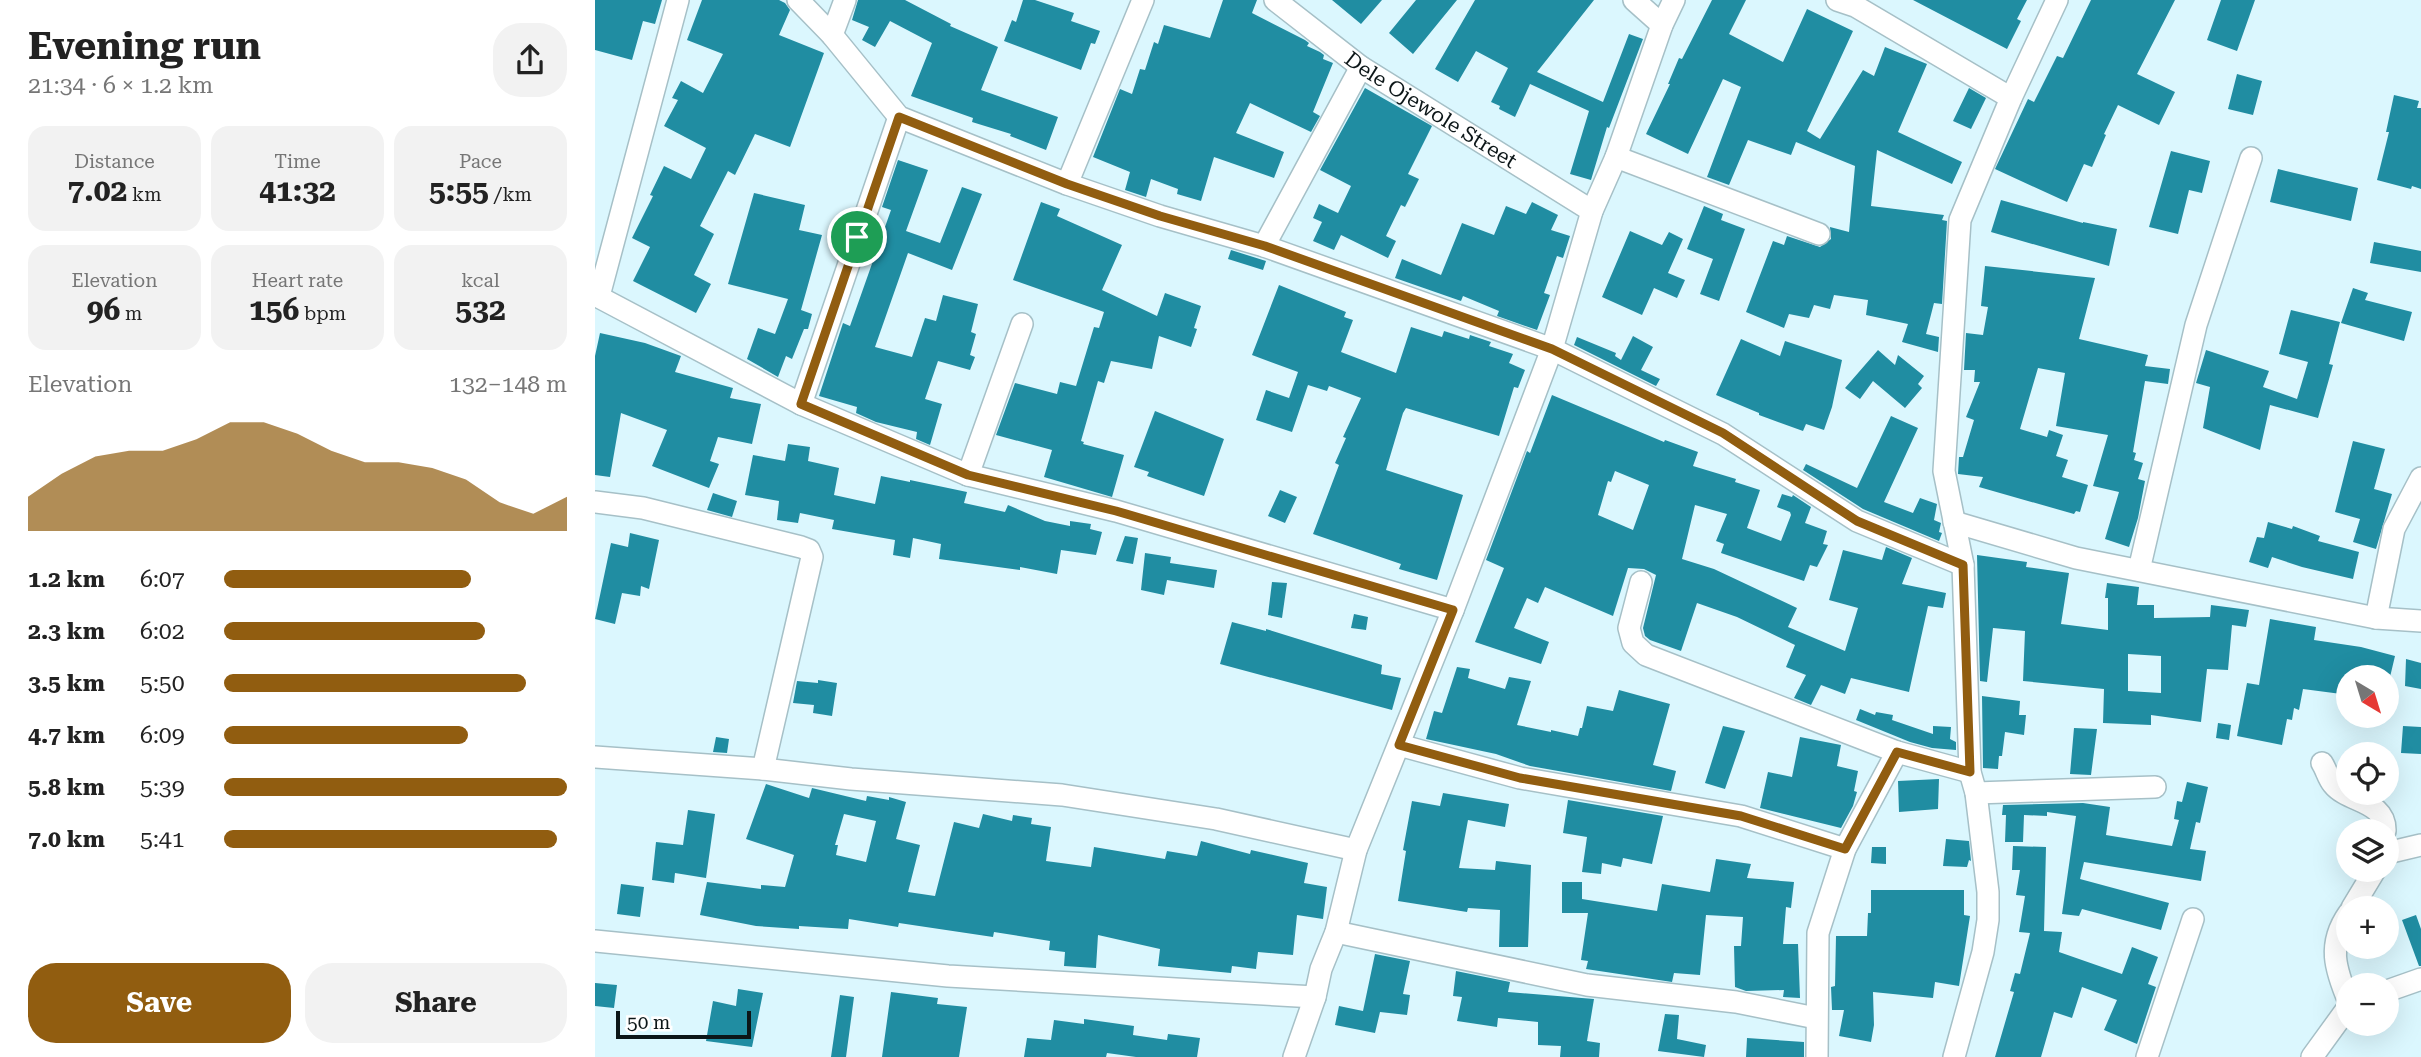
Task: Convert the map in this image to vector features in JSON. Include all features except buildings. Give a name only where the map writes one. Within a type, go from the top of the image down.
[{"type":"street","points":[[678,0],[597,295],[801,404],[968,475],[1116,511],[1453,610]]},
{"type":"street","points":[[798,0],[832,35],[899,117],[1067,184],[1160,216],[1265,246],[1552,349],[1723,433],[1857,521],[1963,565]]},
{"type":"street","points":[[832,35],[845,0]]},
{"type":"street","points":[[1067,184],[1143,0]]},
{"type":"street","name":"Dele Ojewole Street","points":[[1275,0],[1361,67],[1592,211]]},
{"type":"street","points":[[1634,0],[1662,25]]},
{"type":"street","points":[[1294,1057],[1315,997],[1321,969],[1336,932],[1356,850],[1453,610],[1552,349],[1592,211],[1616,157],[1662,25],[1674,0]]},
{"type":"street","points":[[1837,0],[1854,6],[2011,98]]},
{"type":"street","points":[[1954,1057],[1983,952],[1988,920],[1988,892],[1973,782],[1963,565],[1944,471],[1960,220],[2011,98],[2057,0]]},
{"type":"street","points":[[1265,246],[1361,67]]},
{"type":"street","points":[[801,404],[899,117]]},
{"type":"street","points":[[1616,157],[1819,234]]},
{"type":"street","points":[[2139,570],[2196,326],[2251,158]]},
{"type":"street","points":[[968,475],[1022,324]]},
{"type":"street","points":[[2376,618],[2394,529],[2421,478]]},
{"type":"street","points":[[595,502],[643,508],[809,551],[812,557],[763,769]]},
{"type":"street","points":[[1954,522],[2076,558],[2376,618],[2421,621]]},
{"type":"street","points":[[1641,582],[1629,628],[1633,643],[1646,654],[1973,782],[2155,787]]},
{"type":"street","points":[[1399,745],[1520,778],[1741,816],[1845,849]]},
{"type":"street","points":[[1817,1057],[1818,933],[1845,849],[1897,752]]},
{"type":"street","points":[[595,757],[1062,795],[1216,819],[1356,850]]},
{"type":"street","points":[[2322,763],[2333,785],[2380,811],[2385,819]]},
{"type":"street","points":[[2399,850],[2421,845]]},
{"type":"street","points":[[2147,1057],[2193,919]]},
{"type":"street","points":[[1336,932],[1587,985],[1736,1002],[1816,1018]]},
{"type":"street","points":[[2336,934],[2335,964],[2338,973]]},
{"type":"street","points":[[595,942],[948,976],[1315,997]]},
{"type":"street","points":[[2399,987],[2421,979]]},
{"type":"street","points":[[2312,1057],[2336,1023]]},
{"type":"route","points":[[899,117],[1067,184],[1160,216],[1265,246],[1552,349],[1723,433],[1857,521],[1963,565],[1970,772],[1897,752],[1845,849],[1741,816],[1520,778],[1399,745],[1453,610],[1116,511],[968,475],[801,404],[857,237],[899,117]]}]
